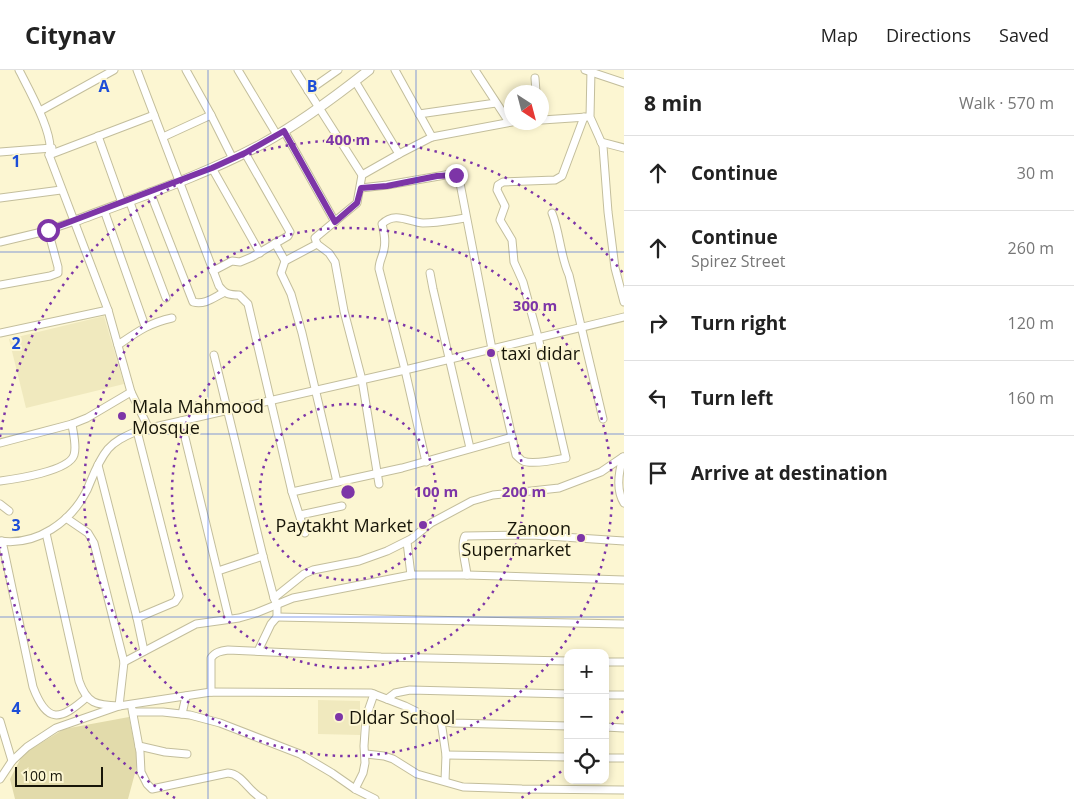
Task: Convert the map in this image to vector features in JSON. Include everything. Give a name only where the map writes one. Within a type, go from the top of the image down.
[{"type":"main road","points":[[75,221],[212,168],[245,153],[319,109],[369,70]]},
{"type":"street","points":[[19,70],[40,111],[61,190],[75,221],[108,310],[131,392],[149,429]]},
{"type":"street","points":[[40,111],[114,70]]},
{"type":"street","points":[[137,70],[219,286],[230,295],[239,295],[248,304],[292,492],[305,533]]},
{"type":"street","points":[[186,70],[233,159]]},
{"type":"street","points":[[238,70],[281,133],[335,222]]},
{"type":"street","points":[[295,70],[362,175],[357,203],[316,238],[317,244],[329,253],[335,262],[344,312],[362,380],[379,484]]},
{"type":"street","points":[[308,91],[338,70]]},
{"type":"street","points":[[395,70],[432,137]]},
{"type":"street","points":[[475,70],[504,114]]},
{"type":"street","points":[[361,188],[387,186],[437,176],[456,175],[516,455],[523,461],[551,461],[566,458],[538,337],[523,282],[514,262],[512,240],[500,220],[505,206],[497,190],[502,182],[555,180],[562,176],[587,117],[589,70],[624,83]]},
{"type":"street","points":[[480,78],[486,71]]},
{"type":"street","points":[[535,78],[536,85]]},
{"type":"street","points":[[355,81],[399,154]]},
{"type":"street","points":[[419,114],[496,103]]},
{"type":"street","points":[[1,151],[51,152],[154,115]]},
{"type":"street","points":[[163,137],[211,115]]},
{"type":"street","points":[[549,120],[587,117]]},
{"type":"street","points":[[587,117],[603,146],[615,268],[624,302]]},
{"type":"street","points":[[362,175],[432,137],[504,123]]},
{"type":"street","points":[[98,136],[166,298]]},
{"type":"street","points":[[601,142],[624,148]]},
{"type":"street","points":[[213,271],[232,261],[240,262],[260,253],[288,236],[290,232],[245,153]]},
{"type":"street","points":[[212,168],[260,253]]},
{"type":"street","points":[[0,198],[61,190]]},
{"type":"street","points":[[150,192],[193,302],[204,303],[224,292]]},
{"type":"street","points":[[104,210],[145,326]]},
{"type":"street","points":[[552,213],[557,226],[563,258],[582,327],[603,419]]},
{"type":"street","points":[[426,462],[406,370],[379,268],[385,248],[382,224],[389,219],[406,217],[421,222],[466,218]]},
{"type":"street","points":[[0,242],[75,221]]},
{"type":"street","points":[[0,285],[58,273],[48,230]]},
{"type":"street","points":[[275,243],[285,261]]},
{"type":"street","points":[[317,244],[285,261],[281,273],[291,294],[337,482]]},
{"type":"street","points":[[430,273],[432,289],[470,448]]},
{"type":"street","points":[[0,333],[108,310]]},
{"type":"street","points":[[87,697],[62,715],[54,716],[47,712],[39,703],[1,541],[24,541],[46,533],[66,518],[77,506],[86,491],[98,464],[110,447],[122,437],[181,421],[406,370],[624,316]]},
{"type":"street","points":[[118,345],[145,326],[172,318]]},
{"type":"street","points":[[214,355],[226,411],[277,605],[277,617],[258,652]]},
{"type":"street","points":[[0,435],[1,443],[72,424],[131,392]]},
{"type":"street","points":[[181,421],[229,619]]},
{"type":"street","points":[[0,481],[60,468],[71,462],[75,453],[72,424]]},
{"type":"street","points":[[137,432],[178,593],[175,602],[137,618]]},
{"type":"street","points":[[292,492],[426,462],[512,436]]},
{"type":"street","points":[[274,598],[304,574],[313,570],[338,566],[376,556],[407,542],[419,534],[431,522],[472,501],[493,495],[559,488],[601,472],[623,455]]},
{"type":"street","points":[[623,455],[620,494],[624,503]]},
{"type":"street","points":[[98,464],[144,651]]},
{"type":"street","points":[[601,472],[622,471]]},
{"type":"street","points":[[0,504],[9,512]]},
{"type":"street","points":[[300,515],[342,506]]},
{"type":"street","points":[[66,518],[88,533],[94,544],[124,662],[119,706]]},
{"type":"street","points":[[46,533],[79,681],[87,697],[92,702],[104,706],[119,706],[182,714],[220,723],[300,754],[375,799]]},
{"type":"street","points":[[467,575],[463,545],[463,539],[466,536],[532,535],[624,541]]},
{"type":"street","points":[[407,542],[410,575]]},
{"type":"street","points":[[218,572],[263,556]]},
{"type":"street","points":[[124,662],[196,624],[239,618],[293,598],[410,575],[624,580]]},
{"type":"street","points":[[277,617],[624,624]]},
{"type":"street","points":[[211,692],[211,658],[213,654],[228,650],[381,657],[564,661]]},
{"type":"street","points":[[609,662],[624,662]]},
{"type":"street","points":[[387,699],[395,694],[410,690],[564,694]]},
{"type":"street","points":[[132,709],[211,692],[374,694],[405,706],[433,720],[564,726]]},
{"type":"street","points":[[355,788],[363,773],[366,754],[364,746],[366,717],[374,694]]},
{"type":"street","points":[[609,695],[624,695]]},
{"type":"street","points":[[182,714],[186,696]]},
{"type":"street","points":[[0,779],[12,761],[27,747],[56,728],[119,706]]},
{"type":"street","points":[[132,709],[139,746],[141,772],[152,789],[228,773],[240,777],[249,789],[263,799]]},
{"type":"street","points":[[0,721],[12,761]]},
{"type":"street","points":[[441,721],[446,755],[446,781]]},
{"type":"street","points":[[609,727],[624,728]]},
{"type":"street","points":[[139,746],[165,752],[187,754]]},
{"type":"street","points":[[366,754],[393,759],[417,774],[463,787],[624,790]]},
{"type":"street","points":[[446,755],[564,757]]},
{"type":"street","points":[[609,758],[624,758]]},
{"type":"street","points":[[522,789],[523,799]]},
{"type":"shaded area","points":[[104,316],[124,384],[26,408],[9,339]]},
{"type":"shaded area","name":"Dldar School","points":[[318,700],[360,701],[360,735],[318,734]]},
{"type":"shaded area","points":[[129,717],[138,762],[128,799],[15,799],[10,779],[23,754],[64,729]]},
{"type":"place","name":"taxi didar","points":[[491,353]]},
{"type":"place","name":"Mala Mahmood Mosque","points":[[122,416]]},
{"type":"place","name":"Paytakht Market","points":[[423,525]]},
{"type":"place","name":"Zanoon Supermarket","points":[[581,538]]},
{"type":"place","name":"Dldar School","points":[[339,717]]},
{"type":"route","points":[[48,230],[212,168],[245,153],[284,131],[335,222],[357,203],[361,188],[387,186],[451,174],[456,175]]}]
